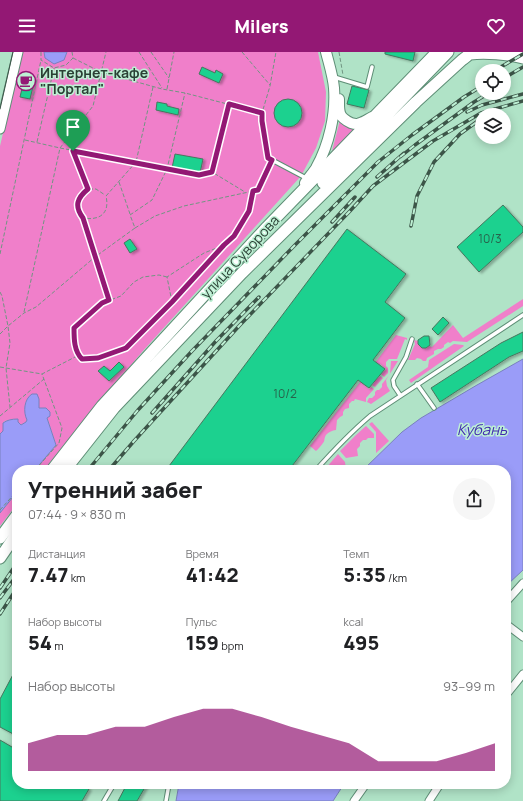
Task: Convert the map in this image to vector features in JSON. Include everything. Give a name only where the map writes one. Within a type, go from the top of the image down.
[{"type":"main road","points":[[285,209],[315,168],[328,138],[338,79],[326,52]]},
{"type":"main road","points":[[334,52],[338,79],[339,110],[342,118],[356,124],[361,123],[384,110]]},
{"type":"main road","name":"улица Суворова","points":[[242,273],[384,110],[437,52]]},
{"type":"main road","name":"улица Суворова","points":[[56,465],[102,406],[285,209],[384,110],[448,52]]},
{"type":"main road","name":"улица Суворова","points":[[69,465],[114,408],[242,273],[416,102],[462,60],[469,55],[476,53],[491,52],[503,53],[523,58]]},
{"type":"main road","points":[[0,538],[12,522]]},
{"type":"main road","points":[[0,558],[12,540]]},
{"type":"street","points":[[0,129],[18,52]]},
{"type":"street","points":[[511,596],[523,583]]},
{"type":"street","points":[[511,628],[523,638]]},
{"type":"street","points":[[511,689],[523,674]]},
{"type":"street","points":[[354,801],[362,789]]},
{"type":"street","points":[[429,801],[437,789]]},
{"type":"lane","points":[[338,79],[367,87],[372,68]]},
{"type":"lane","points":[[272,160],[308,179]]},
{"type":"lane","points":[[320,465],[352,431],[370,416],[523,315]]},
{"type":"lane","points":[[400,395],[394,386],[393,380],[406,357],[412,339]]},
{"type":"lane","points":[[418,384],[434,408]]},
{"type":"lane","points":[[104,801],[111,789]]},
{"type":"lane","points":[[166,801],[168,789]]},
{"type":"path","points":[[0,254],[25,140],[42,52]]},
{"type":"path","points":[[41,60],[54,68],[66,65],[72,58],[72,52]]},
{"type":"path","points":[[24,313],[60,148],[93,106],[106,52]]},
{"type":"path","points":[[139,52],[162,89]]},
{"type":"path","points":[[152,52],[169,78]]},
{"type":"path","points":[[166,90],[174,52]]},
{"type":"path","points":[[242,52],[270,86]]},
{"type":"path","points":[[0,334],[24,313],[36,307],[95,257],[135,228],[155,216],[184,206],[258,190],[272,160],[268,158],[262,113],[270,86],[276,52]]},
{"type":"path","points":[[338,79],[339,52]]},
{"type":"path","points":[[72,58],[101,72],[162,89],[185,93],[262,113]]},
{"type":"path","points":[[37,143],[54,68]]},
{"type":"path","points":[[106,196],[136,162],[153,86]]},
{"type":"path","points":[[130,215],[152,200],[167,169],[185,93]]},
{"type":"path","points":[[212,172],[229,104]]},
{"type":"path","points":[[25,140],[73,151],[199,175],[212,172],[245,193]]},
{"type":"path","points":[[73,151],[88,189]]},
{"type":"path","points":[[119,182],[135,228]]},
{"type":"path","points":[[83,218],[91,220],[101,217],[108,204],[106,196],[96,189],[88,189],[78,199],[77,208],[83,218],[109,300]]},
{"type":"path","points":[[167,277],[159,274],[143,277],[134,282],[121,296],[102,303],[74,328],[74,342],[82,359],[98,358],[126,348],[234,236],[249,211],[253,191]]},
{"type":"path","points":[[167,277],[204,253],[224,245]]},
{"type":"path","points":[[167,277],[172,302]]},
{"type":"path","points":[[0,292],[10,342],[6,368],[10,407]]},
{"type":"path","points":[[0,367],[42,374],[79,355]]},
{"type":"path","points":[[39,465],[59,443],[62,428],[42,374]]},
{"type":"path","points":[[0,416],[44,379]]},
{"type":"path","points":[[0,510],[12,497]]},
{"type":"shaded area","points":[[22,52],[44,52],[45,58],[64,60],[67,52],[318,52],[326,92],[325,121],[316,148],[301,176],[142,352],[48,465],[39,465],[56,445],[47,417],[39,408],[39,399],[32,394],[26,402],[26,422],[21,425],[14,419],[5,421],[3,423],[3,431],[0,434],[0,146]]},
{"type":"shaded area","points":[[340,120],[358,127],[331,155]]},
{"type":"shaded area","points":[[523,299],[523,306],[467,342],[448,342],[441,349],[434,351],[434,354],[427,358],[426,361],[417,358],[415,360],[408,360],[415,344],[414,340],[418,341],[422,348],[429,346],[432,347],[453,325],[463,338]]},
{"type":"shaded area","points":[[396,335],[407,338],[407,340],[405,339],[397,359],[389,359],[386,362],[388,373],[384,377],[381,374],[386,369],[380,364],[372,373],[378,378],[380,376],[383,378],[375,387],[372,385],[374,383],[368,379],[364,385],[369,389],[371,387],[374,389],[366,398],[366,402],[355,399],[352,401],[349,404],[349,408],[345,409],[343,415],[337,420],[336,430],[327,434],[324,442],[316,451],[310,446]]},
{"type":"shaded area","points":[[454,344],[464,346],[411,383],[409,380],[428,367],[429,360]]},
{"type":"shaded area","points":[[391,361],[398,361],[390,374]]},
{"type":"shaded area","points":[[389,375],[386,380],[390,391],[371,404],[367,402],[369,398],[372,398],[375,395],[377,390],[382,387],[382,384]]},
{"type":"shaded area","points":[[372,422],[389,441],[376,453],[376,432],[369,424]]},
{"type":"shaded area","points":[[366,426],[374,434],[374,438],[368,438],[360,443],[360,446],[357,449],[358,456],[346,458],[340,451]]},
{"type":"shaded area","points":[[338,454],[345,462],[345,465],[329,465]]},
{"type":"shaded area","points":[[12,498],[12,510],[0,526],[0,513]]},
{"type":"water","points":[[44,52],[67,52],[64,60],[54,64],[45,58]]},
{"type":"water","name":"Кубань","points":[[523,359],[523,570],[511,581],[511,465],[368,465],[402,432],[421,418]]},
{"type":"water","points":[[32,394],[37,394],[39,399],[39,408],[46,408],[50,412],[50,416],[47,418],[56,445],[39,465],[12,465],[12,498],[0,513],[0,434],[3,431],[3,423],[6,421],[18,419],[18,422],[21,425],[26,422],[25,406],[29,396]]},
{"type":"water","points":[[178,789],[341,789],[333,801],[176,801]]},
{"type":"building","points":[[385,52],[415,52],[413,61],[385,54]]},
{"type":"building","points":[[202,67],[215,73],[216,70],[223,74],[219,83],[199,74]]},
{"type":"building","points":[[25,76],[35,78],[30,99],[20,97]]},
{"type":"building","points":[[352,86],[369,90],[364,108],[347,104]]},
{"type":"building","points":[[288,99],[298,103],[302,113],[298,123],[288,127],[278,123],[274,113],[278,103]]},
{"type":"building","points":[[157,102],[179,109],[178,115],[156,110]]},
{"type":"building","points":[[175,154],[203,159],[200,173],[172,168]]},
{"type":"building","points":[[503,205],[523,227],[523,232],[479,272],[457,247]]},
{"type":"building","points":[[347,229],[406,274],[385,302],[405,318],[373,360],[385,369],[369,388],[358,380],[293,465],[170,465]]},
{"type":"building","points":[[130,239],[137,249],[130,253],[124,243]]},
{"type":"building","points":[[443,317],[449,323],[438,335],[432,329]]},
{"type":"building","points":[[523,332],[523,351],[509,357],[440,402],[431,388],[501,343]]},
{"type":"building","points":[[424,336],[429,336],[430,345],[426,348],[422,348],[418,344],[418,340]]},
{"type":"building","points":[[119,362],[124,367],[109,381],[98,371],[104,366],[110,371]]},
{"type":"building","points":[[12,676],[12,733],[0,727],[0,699]]},
{"type":"building","points":[[0,740],[12,747],[12,789],[89,789],[82,801],[0,801]]},
{"type":"building","points":[[124,789],[144,789],[137,801],[118,801]]},
{"type":"tram line","points":[[0,109],[13,52]]},
{"type":"railway","points":[[506,64],[523,54]]},
{"type":"railway","points":[[511,74],[523,67]]},
{"type":"railway","points":[[92,465],[138,410],[192,351],[378,162],[412,135],[475,90]]},
{"type":"railway","points":[[467,112],[482,105],[523,94]]},
{"type":"railway","points":[[400,157],[477,100]]},
{"type":"railway","points":[[113,465],[240,325],[373,186],[433,141],[481,113],[523,101]]},
{"type":"railway","points":[[411,226],[417,196],[434,162],[460,134],[475,123]]},
{"type":"railway","points":[[377,177],[404,153]]},
{"type":"railway","points":[[332,222],[355,197]]},
{"type":"railway","points":[[152,413],[216,341],[259,297]]},
{"type":"railway","points":[[0,588],[12,570]]},
{"type":"railway","points":[[0,598],[12,582]]},
{"type":"railway","points":[[0,614],[12,596]]},
{"type":"place","name":"Интернет-кафе \"Портал\"","points":[[26,81]]},
{"type":"route","points":[[229,104],[262,113],[268,158],[272,160],[258,190],[253,191],[249,211],[234,236],[126,348],[98,358],[82,359],[74,342],[74,328],[102,303],[109,300],[83,218],[77,208],[78,199],[88,189],[73,151],[199,175],[212,172],[229,104]]}]
